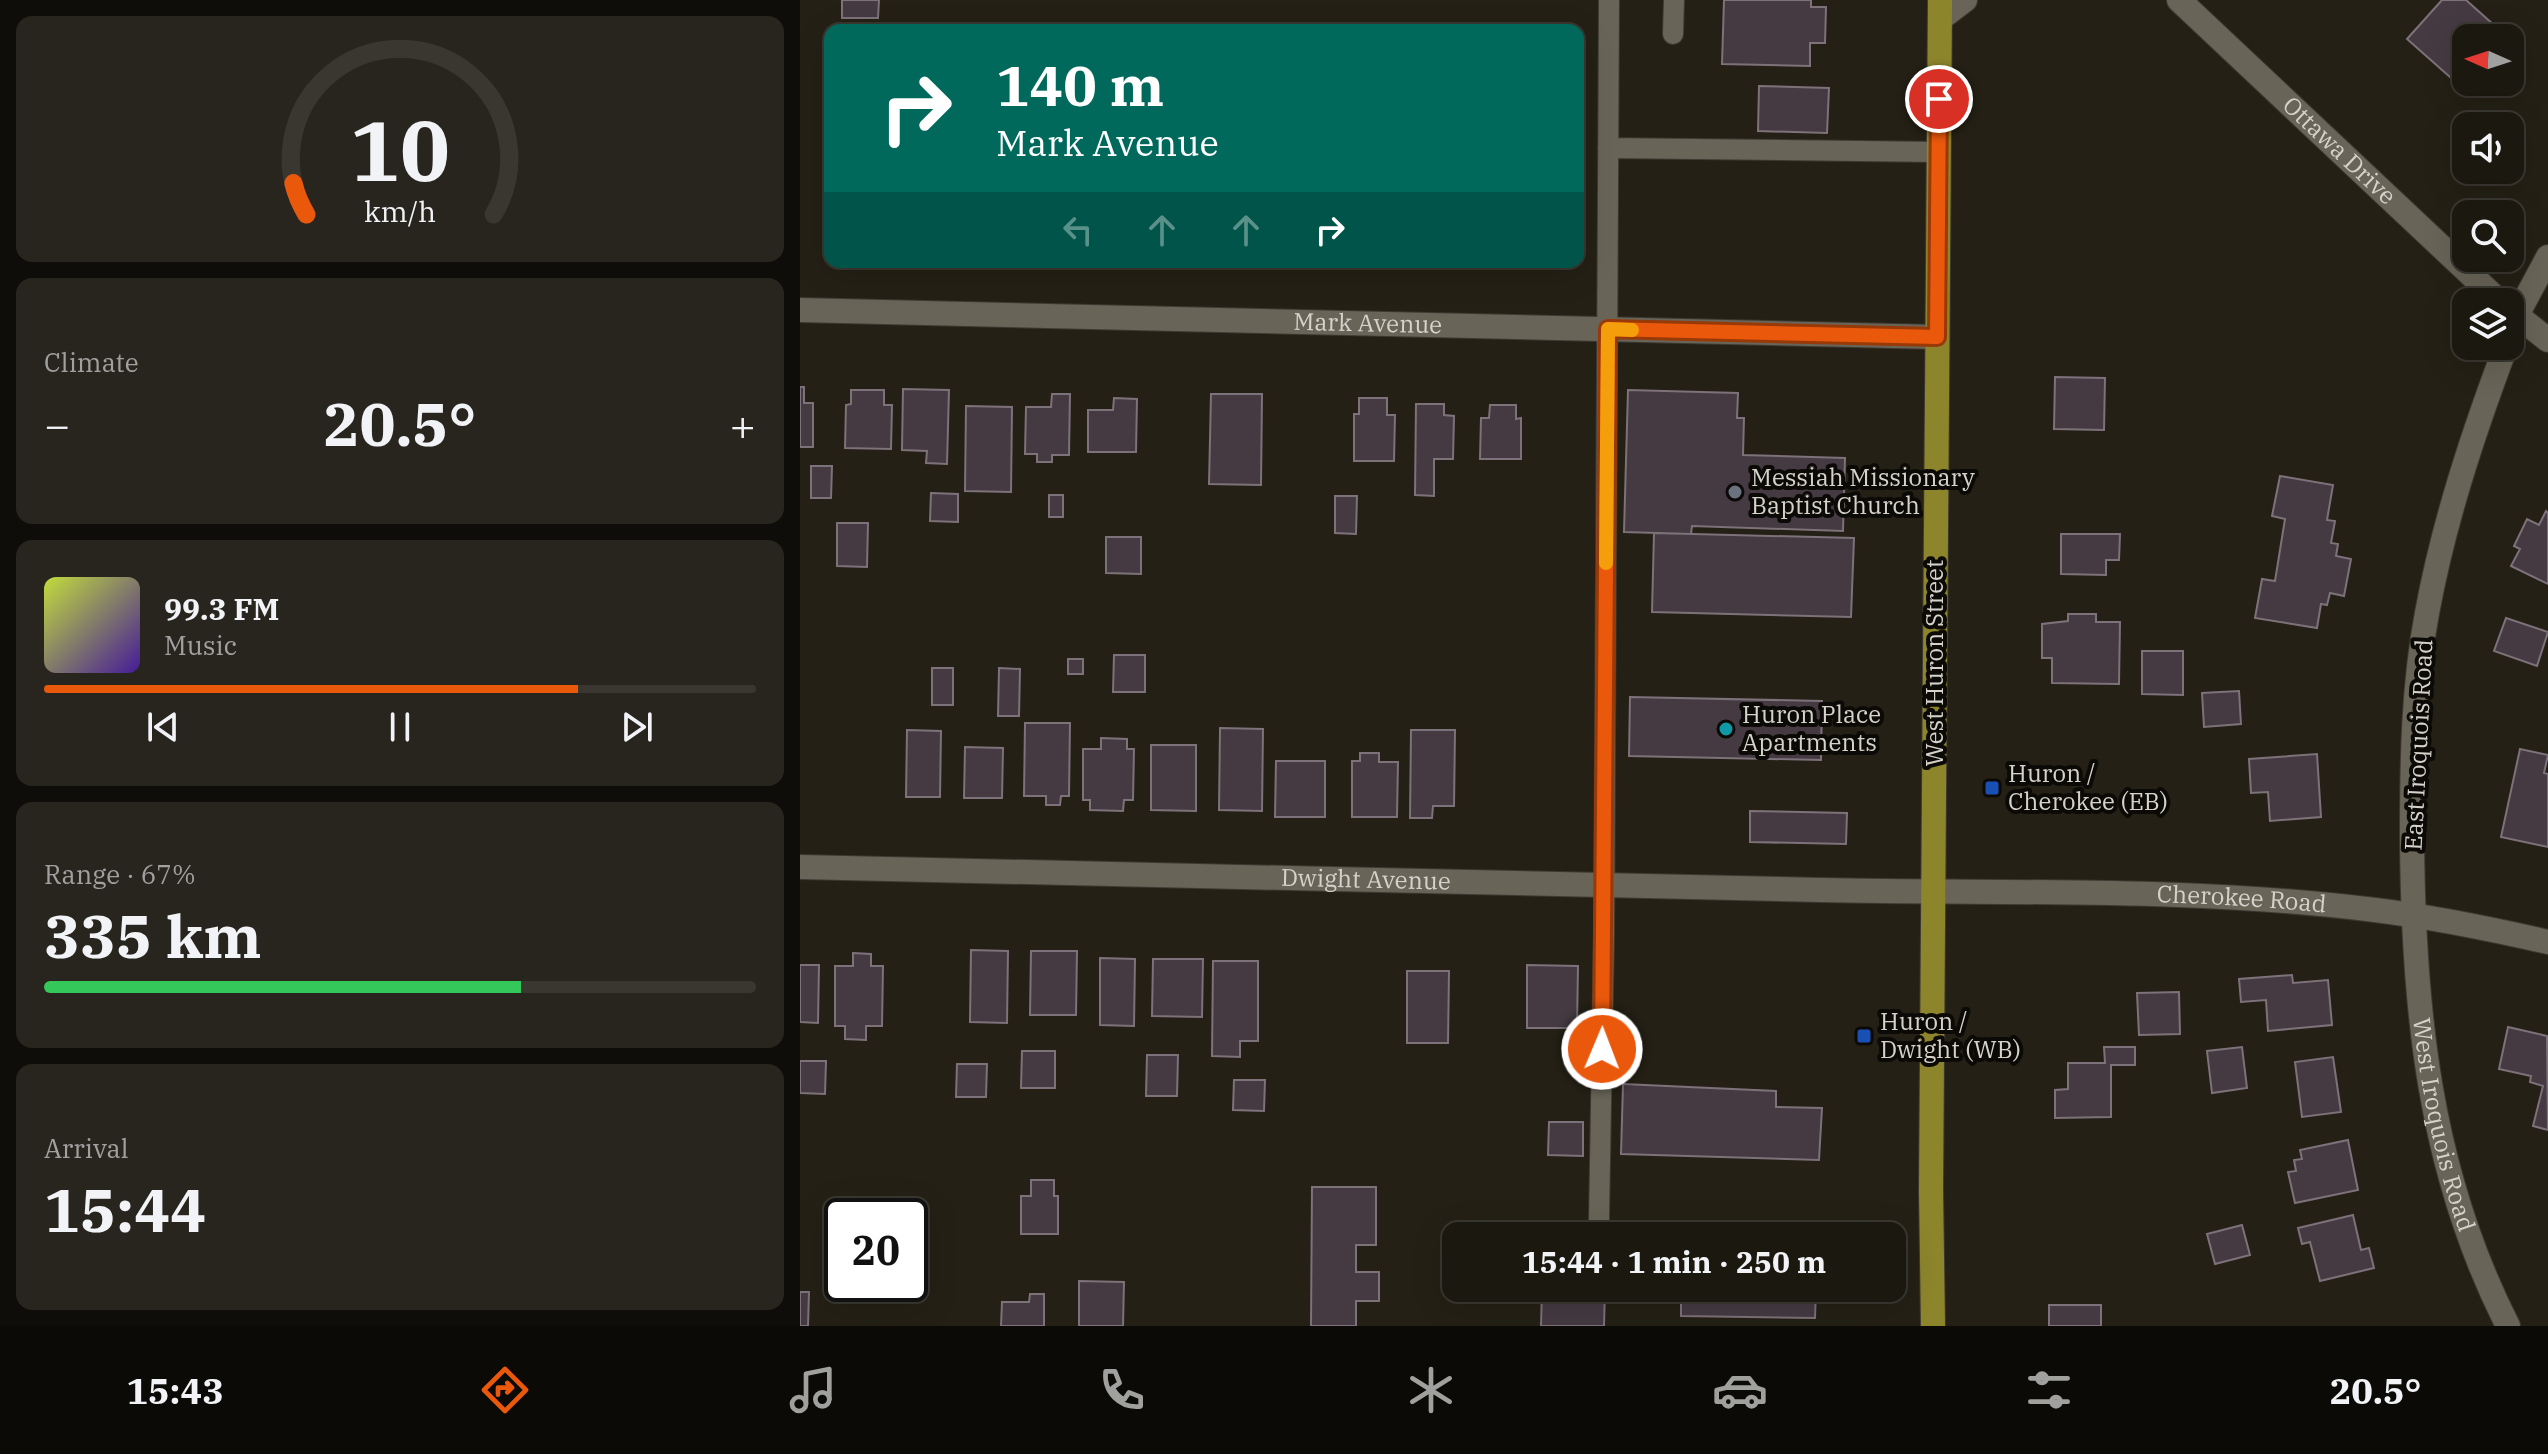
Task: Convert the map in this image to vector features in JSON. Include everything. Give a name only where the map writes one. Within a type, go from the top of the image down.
[{"type":"highway","name":"West Huron Street","points":[[1933,1326],[1931,1190],[1940,10]]},
{"type":"street","points":[[1940,10],[1965,0]]},
{"type":"street","name":"Ottawa Drive","points":[[2179,0],[2481,288]]},
{"type":"street","points":[[2524,293],[2548,257]]},
{"type":"street","name":"Mark Avenue","points":[[800,310],[1937,337]]},
{"type":"street","name":"Ottawa Drive","points":[[2524,325],[2548,340]]},
{"type":"street","name":"East Iroquois Road","points":[[2413,915],[2414,723],[2426,616],[2464,462],[2501,360]]},
{"type":"street","name":"Dwight Avenue","points":[[800,867],[1933,892]]},
{"type":"street","name":"Cherokee Road","points":[[1933,892],[2181,895],[2314,904],[2413,915],[2548,942]]},
{"type":"street","name":"West Iroquois Road","points":[[2413,915],[2418,1010],[2437,1127],[2465,1224],[2508,1326]]},
{"type":"lane","points":[[1599,1219],[1609,0]]},
{"type":"lane","points":[[1673,34],[1674,0]]},
{"type":"lane","points":[[1608,148],[1939,152]]},
{"type":"building","points":[[842,0],[879,0],[878,18],[842,18]]},
{"type":"building","points":[[1724,0],[1811,0],[1811,7],[1826,7],[1825,43],[1810,43],[1810,66],[1722,64]]},
{"type":"building","points":[[2442,0],[2466,0],[2493,24],[2452,24],[2452,79],[2407,39]]},
{"type":"building","points":[[1759,86],[1829,88],[1827,133],[1758,131]]},
{"type":"building","points":[[2055,377],[2105,378],[2104,430],[2054,429]]},
{"type":"building","points":[[800,387],[804,387],[804,403],[813,403],[813,447],[800,447]]},
{"type":"building","points":[[903,389],[949,390],[947,464],[926,463],[927,451],[902,450]]},
{"type":"building","points":[[851,390],[884,390],[884,405],[892,405],[891,449],[845,448],[846,405],[851,404]]},
{"type":"building","name":"Messiah Missionary Baptist Church","points":[[1628,390],[1738,393],[1737,418],[1744,418],[1743,455],[1845,458],[1843,531],[1692,526],[1691,534],[1624,532]]},
{"type":"building","points":[[1052,394],[1070,394],[1069,455],[1052,455],[1052,462],[1037,462],[1037,454],[1025,454],[1026,407],[1051,407]]},
{"type":"building","points":[[1211,394],[1262,394],[1261,485],[1209,484]]},
{"type":"building","points":[[1114,398],[1137,399],[1136,452],[1088,452],[1088,410],[1113,410]]},
{"type":"building","points":[[1359,398],[1387,398],[1387,415],[1395,415],[1394,461],[1354,461],[1354,414],[1359,414]]},
{"type":"building","points":[[1416,404],[1444,404],[1444,415],[1454,416],[1453,459],[1434,459],[1434,496],[1415,495]]},
{"type":"building","points":[[1490,405],[1516,405],[1516,419],[1521,418],[1521,459],[1480,459],[1481,418],[1489,418]]},
{"type":"building","points":[[966,406],[1012,407],[1011,492],[965,491]]},
{"type":"building","points":[[811,466],[832,466],[831,498],[811,498]]},
{"type":"building","points":[[2280,476],[2333,485],[2327,520],[2335,521],[2331,543],[2338,544],[2336,556],[2351,559],[2344,596],[2330,593],[2327,605],[2321,604],[2317,628],[2255,618],[2262,579],[2275,581],[2285,519],[2272,516]]},
{"type":"building","points":[[931,493],[958,494],[958,522],[930,521]]},
{"type":"building","points":[[1049,495],[1063,495],[1063,517],[1049,517]]},
{"type":"building","points":[[1335,496],[1357,496],[1356,534],[1335,533]]},
{"type":"building","points":[[2546,511],[2548,584],[2511,566],[2520,549],[2514,546],[2527,519],[2539,525]]},
{"type":"building","points":[[837,523],[868,523],[867,567],[837,566]]},
{"type":"building","points":[[1654,533],[1854,538],[1851,617],[1652,612]]},
{"type":"building","points":[[2061,534],[2120,534],[2119,560],[2106,560],[2106,575],[2061,574]]},
{"type":"building","points":[[1106,537],[1141,537],[1141,574],[1106,573]]},
{"type":"building","points":[[2068,614],[2096,614],[2096,622],[2120,622],[2119,684],[2052,683],[2052,658],[2042,658],[2042,624],[2068,621]]},
{"type":"building","points":[[2506,618],[2548,632],[2537,666],[2494,651]]},
{"type":"building","points":[[2142,651],[2183,651],[2183,695],[2142,694]]},
{"type":"building","points":[[1114,655],[1145,655],[1145,692],[1113,692]]},
{"type":"building","points":[[1068,659],[1083,659],[1083,674],[1068,674]]},
{"type":"building","points":[[932,668],[953,668],[953,705],[932,705]]},
{"type":"building","points":[[999,668],[1020,669],[1019,716],[998,716]]},
{"type":"building","points":[[2239,691],[2241,724],[2204,727],[2202,693]]},
{"type":"building","name":"Huron Place Apartments","points":[[1630,697],[1822,701],[1821,760],[1629,756]]},
{"type":"building","points":[[1025,723],[1070,723],[1069,796],[1061,796],[1060,805],[1046,805],[1046,796],[1024,796]]},
{"type":"building","points":[[1220,728],[1263,729],[1262,811],[1219,810]]},
{"type":"building","points":[[907,730],[941,731],[940,797],[906,797]]},
{"type":"building","points":[[1411,730],[1455,730],[1454,806],[1433,806],[1432,818],[1410,818]]},
{"type":"building","points":[[1101,738],[1127,739],[1127,749],[1134,749],[1133,800],[1124,800],[1123,811],[1090,810],[1090,800],[1083,800],[1083,749],[1101,749]]},
{"type":"building","points":[[1151,745],[1196,745],[1196,811],[1151,810]]},
{"type":"building","points":[[965,747],[1003,748],[1002,798],[964,798]]},
{"type":"building","points":[[2520,749],[2548,755],[2544,773],[2548,774],[2548,847],[2501,837]]},
{"type":"building","points":[[1360,753],[1379,753],[1379,762],[1398,762],[1397,817],[1352,817],[1352,761],[1360,761]]},
{"type":"building","points":[[2317,754],[2321,817],[2270,821],[2268,792],[2251,793],[2249,759]]},
{"type":"building","points":[[1276,761],[1325,761],[1325,817],[1275,817]]},
{"type":"building","points":[[1750,811],[1847,813],[1846,844],[1750,842]]},
{"type":"building","points":[[971,950],[1008,951],[1007,1023],[970,1022]]},
{"type":"building","points":[[1031,951],[1077,951],[1076,1015],[1030,1015]]},
{"type":"building","points":[[853,953],[871,954],[871,966],[883,966],[882,1026],[866,1026],[866,1040],[845,1039],[845,1026],[835,1026],[835,966],[853,966]]},
{"type":"building","points":[[1100,958],[1135,959],[1134,1026],[1100,1025]]},
{"type":"building","points":[[1153,959],[1203,959],[1202,1017],[1152,1016]]},
{"type":"building","points":[[1213,961],[1258,961],[1258,1041],[1240,1041],[1240,1057],[1212,1056]]},
{"type":"building","points":[[800,965],[819,965],[818,1023],[800,1022]]},
{"type":"building","points":[[1527,965],[1578,966],[1577,1028],[1527,1028]]},
{"type":"building","points":[[1407,971],[1449,971],[1448,1043],[1407,1043]]},
{"type":"building","points":[[2292,975],[2293,983],[2328,980],[2332,1025],[2268,1031],[2266,1000],[2241,1002],[2239,979]]},
{"type":"building","points":[[2179,992],[2180,1034],[2139,1035],[2137,993]]},
{"type":"building","points":[[2508,1027],[2547,1036],[2548,1130],[2533,1126],[2543,1086],[2530,1082],[2531,1076],[2499,1069]]},
{"type":"building","points":[[2104,1047],[2135,1047],[2135,1065],[2111,1065],[2111,1117],[2055,1118],[2055,1090],[2068,1089],[2068,1063],[2105,1063]]},
{"type":"building","points":[[2242,1047],[2247,1088],[2212,1093],[2207,1051]]},
{"type":"building","points":[[1022,1051],[1055,1051],[1055,1088],[1021,1088]]},
{"type":"building","points":[[1147,1055],[1178,1055],[1177,1096],[1146,1096]]},
{"type":"building","points":[[2333,1057],[2341,1112],[2302,1117],[2295,1062]]},
{"type":"building","points":[[800,1061],[826,1061],[825,1094],[800,1093]]},
{"type":"building","points":[[957,1064],[987,1064],[986,1097],[956,1097]]},
{"type":"building","points":[[1234,1080],[1265,1080],[1264,1111],[1233,1110]]},
{"type":"building","points":[[1623,1084],[1776,1091],[1776,1107],[1822,1108],[1819,1160],[1621,1154]]},
{"type":"building","points":[[1549,1122],[1583,1122],[1583,1156],[1548,1155]]},
{"type":"building","points":[[2348,1140],[2358,1190],[2295,1203],[2288,1172],[2296,1171],[2294,1160],[2302,1159],[2300,1150]]},
{"type":"building","points":[[1031,1180],[1054,1180],[1054,1196],[1058,1196],[1058,1234],[1021,1234],[1021,1196],[1031,1196]]},
{"type":"building","points":[[1312,1187],[1376,1187],[1376,1245],[1356,1245],[1356,1272],[1379,1272],[1379,1301],[1356,1301],[1356,1326],[1311,1326]]},
{"type":"building","points":[[2353,1215],[2361,1250],[2369,1248],[2374,1268],[2320,1281],[2310,1242],[2302,1244],[2298,1228]]},
{"type":"building","points":[[2242,1225],[2250,1255],[2215,1264],[2207,1234]]},
{"type":"building","points":[[1079,1281],[1124,1282],[1123,1326],[1079,1326]]},
{"type":"building","points":[[800,1292],[809,1292],[808,1326],[800,1326]]},
{"type":"building","points":[[1030,1294],[1044,1294],[1044,1326],[1001,1326],[1002,1302],[1029,1302]]},
{"type":"building","points":[[1542,1302],[1605,1302],[1604,1326],[1541,1326]]},
{"type":"building","points":[[1681,1302],[1816,1302],[1815,1318],[1681,1316]]},
{"type":"building","points":[[2049,1305],[2101,1305],[2101,1326],[2049,1326]]},
{"type":"slow traffic","points":[[1606,563],[1608,329],[1632,330]]},
{"type":"place","name":"Messiah Missionary Baptist Church","points":[[1735,492]]},
{"type":"place","name":"Huron Place Apartments","points":[[1726,729]]},
{"type":"place","name":"Huron / Cherokee (EB)","points":[[1992,788]]},
{"type":"place","name":"Huron / Dwight (WB)","points":[[1864,1036]]},
{"type":"route","points":[[1602,1049],[1608,329],[1937,337],[1939,99]]}]
